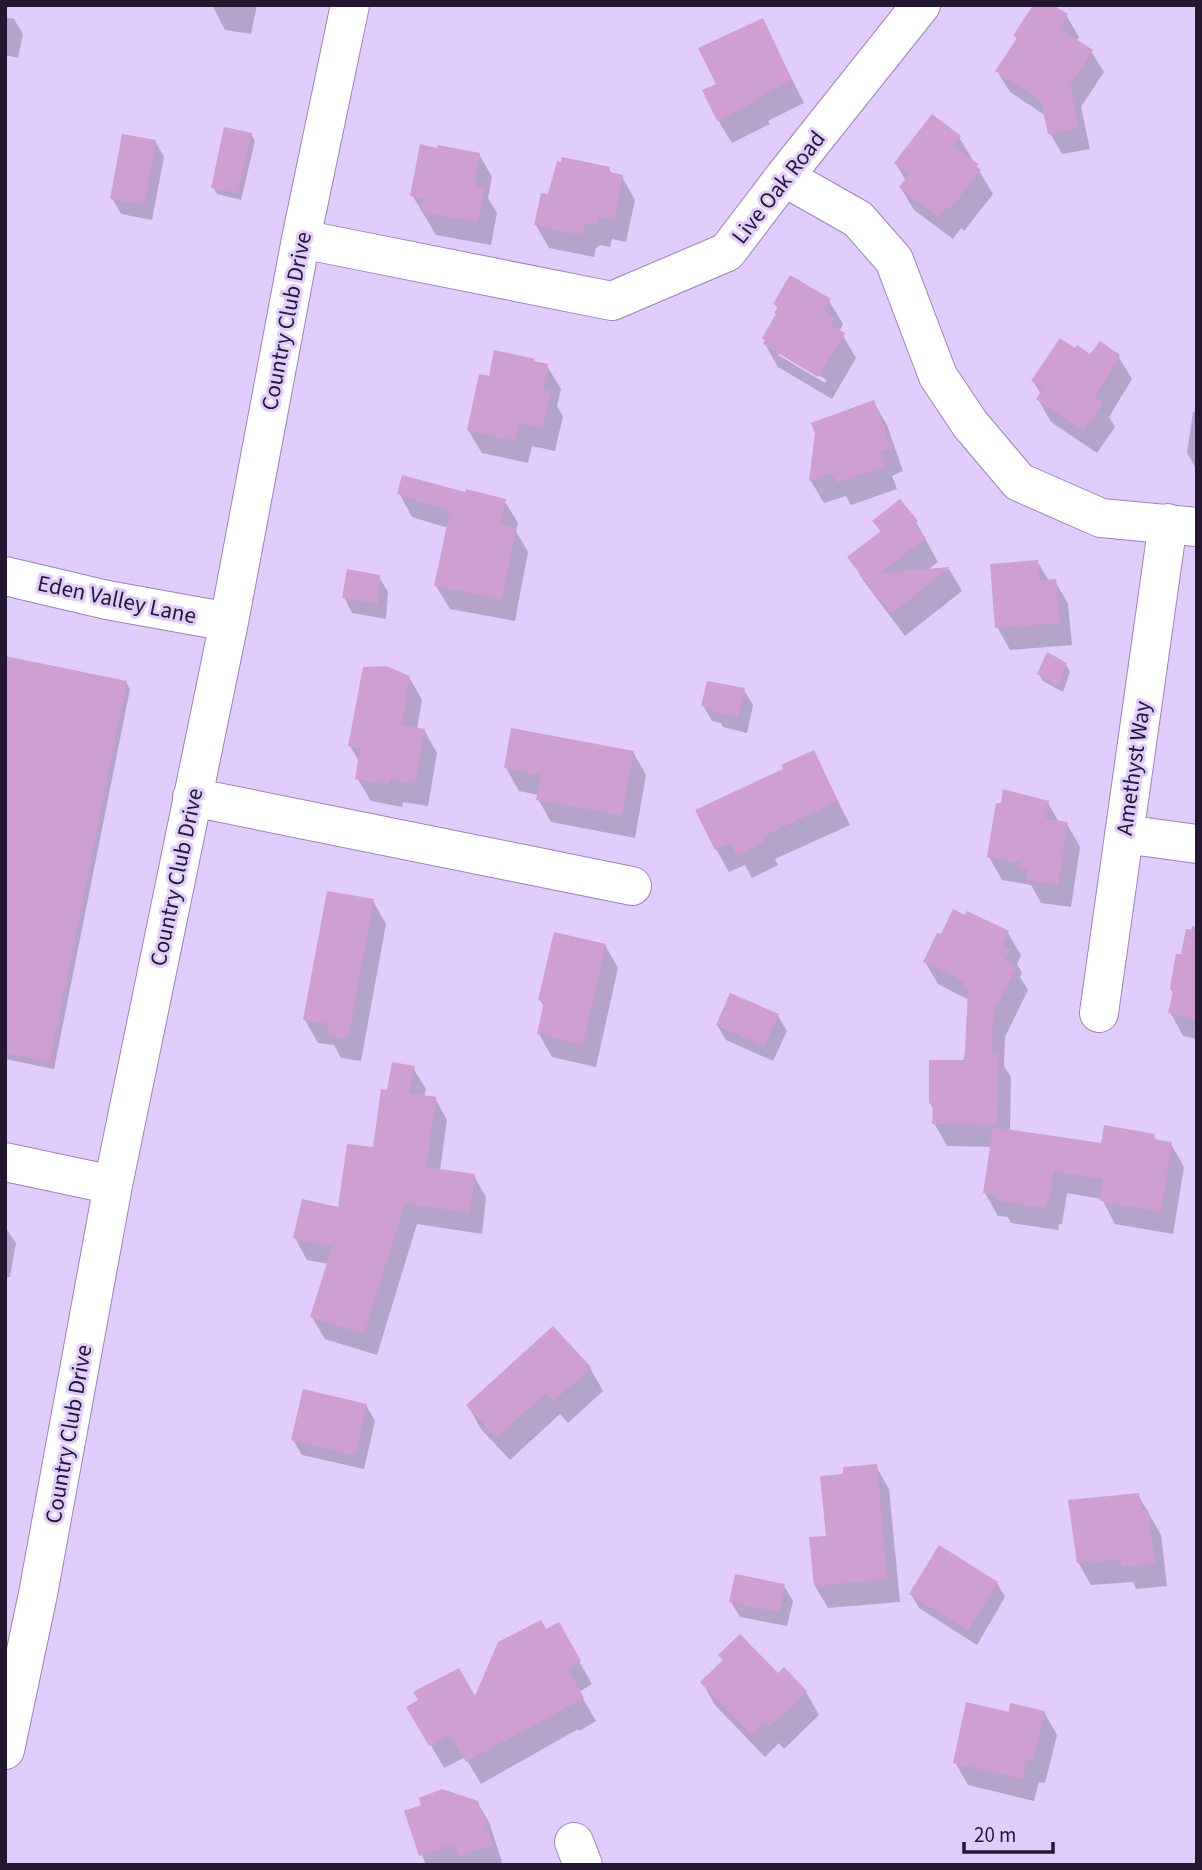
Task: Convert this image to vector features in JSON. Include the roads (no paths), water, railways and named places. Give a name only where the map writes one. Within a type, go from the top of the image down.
[{"type":"street","name":"Country Club Drive","points":[[5,1749],[38,1594],[113,1185],[229,622],[301,239],[350,5]]},
{"type":"street","name":"Live Oak Road","points":[[301,239],[612,301],[727,252],[921,5]]},
{"type":"street","points":[[784,177],[858,219],[894,260],[938,376],[970,424],[1020,482],[1101,518],[1183,525]]},
{"type":"street","name":"Amethyst Way","points":[[1099,1013],[1124,834],[1183,525]]},
{"type":"street","name":"Eden Valley Lane","points":[[5,576],[107,600],[229,622]]},
{"type":"street","points":[[192,797],[632,886]]},
{"type":"street","points":[[1124,834],[1197,844]]},
{"type":"street","points":[[5,1162],[113,1185]]}]
